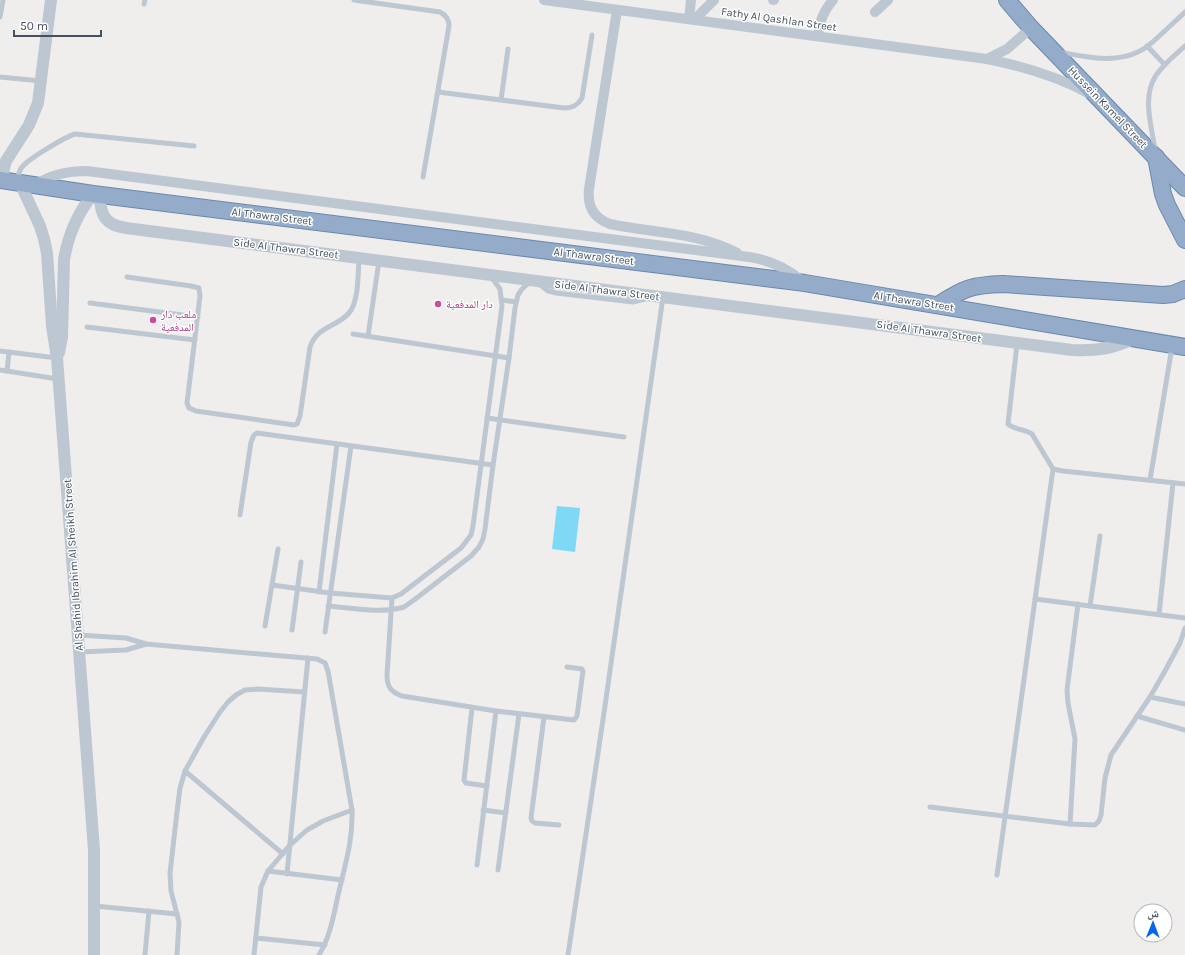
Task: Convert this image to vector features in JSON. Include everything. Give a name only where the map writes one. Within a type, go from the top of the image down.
[{"type":"highway","name":"Hussein Kamel Street","points":[[1007,0],[1031,28],[1185,188]]},
{"type":"highway","points":[[1156,157],[1163,194],[1185,240]]},
{"type":"highway","name":"Al Thawra Street","points":[[0,181],[805,283],[1179,346]]},
{"type":"highway","points":[[938,305],[965,289],[987,284],[1163,295],[1173,294],[1185,288]]},
{"type":"street","points":[[0,181],[6,161],[24,134],[38,103],[42,81],[51,0]]},
{"type":"street","name":"Fathy Al Qashlan Street","points":[[544,0],[987,59],[1022,67],[1050,76],[1100,99]]},
{"type":"street","points":[[691,0],[692,20]]},
{"type":"street","points":[[692,20],[714,0]]},
{"type":"street","points":[[818,36],[823,15],[833,0]]},
{"type":"street","points":[[875,12],[888,0]]},
{"type":"street","points":[[617,10],[589,189],[589,202],[591,209],[599,218],[610,224],[696,238],[722,246],[743,257]]},
{"type":"street","points":[[987,59],[1007,49],[1031,28]]},
{"type":"street","points":[[27,184],[73,171],[87,171],[756,258],[776,265],[805,283]]},
{"type":"street","name":"Al Shahid Ibrahim Al Sheikh Street","points":[[27,184],[47,253],[52,326],[59,379],[94,850],[94,954]]},
{"type":"street","points":[[57,358],[62,337],[64,260],[66,248],[79,214],[97,194]]},
{"type":"street","name":"Side Al Thawra Street","points":[[97,194],[102,214],[108,222],[116,226],[1072,350],[1094,350],[1115,347],[1135,338]]},
{"type":"lane","points":[[0,17],[3,0]]},
{"type":"lane","points":[[354,0],[440,12],[446,16],[449,26],[423,177]]},
{"type":"lane","points":[[1054,51],[1087,58],[1108,59],[1128,55],[1147,46],[1185,12]]},
{"type":"lane","points":[[438,92],[568,108],[576,105],[582,98],[592,35]]},
{"type":"lane","points":[[1147,46],[1165,65]]},
{"type":"lane","points":[[1156,157],[1148,97],[1152,83],[1160,70],[1185,46]]},
{"type":"lane","points":[[501,100],[508,49]]},
{"type":"lane","points":[[0,77],[42,81]]},
{"type":"lane","points":[[27,184],[19,174],[23,166],[65,138],[75,134],[194,146]]},
{"type":"lane","points":[[127,277],[195,286],[199,288],[198,317],[187,403],[189,408],[196,411],[289,425],[297,424],[300,416],[310,347],[313,340],[317,334],[345,316],[351,310],[355,298],[359,258]]},
{"type":"lane","points":[[368,336],[379,261]]},
{"type":"lane","points":[[272,585],[330,594],[392,598],[401,594],[455,553],[467,542],[471,535],[473,526],[502,300],[500,289],[489,275]]},
{"type":"lane","points":[[328,606],[392,610],[404,607],[468,559],[479,547],[483,539],[485,529],[516,302],[522,289],[534,280]]},
{"type":"lane","points":[[568,955],[604,714],[658,296]]},
{"type":"lane","points":[[502,300],[516,302]]},
{"type":"lane","points":[[90,303],[198,317]]},
{"type":"lane","points":[[87,327],[195,340]]},
{"type":"lane","points":[[353,334],[509,358]]},
{"type":"lane","points":[[997,875],[1053,469],[1032,434],[1011,427],[1008,424],[1017,343]]},
{"type":"lane","points":[[1150,480],[1179,346]]},
{"type":"lane","points":[[0,352],[57,358]]},
{"type":"lane","points":[[7,371],[9,352]]},
{"type":"lane","points":[[0,370],[59,379]]},
{"type":"lane","points":[[487,418],[624,437]]},
{"type":"lane","points":[[240,515],[251,442],[254,435],[261,433],[493,465]]},
{"type":"lane","points":[[319,592],[337,444]]},
{"type":"lane","points":[[325,632],[351,446]]},
{"type":"lane","points":[[1053,469],[1185,484]]},
{"type":"lane","points":[[1160,614],[1173,483]]},
{"type":"lane","points":[[1090,606],[1100,536]]},
{"type":"lane","points":[[265,626],[278,549]]},
{"type":"lane","points":[[292,630],[302,562]]},
{"type":"lane","points":[[392,598],[387,682],[393,693],[402,696],[472,708],[574,720],[577,716],[583,670],[567,667]]},
{"type":"lane","points":[[1035,599],[1185,618]]},
{"type":"lane","points":[[1070,824],[1075,739],[1067,690],[1078,604]]},
{"type":"lane","points":[[930,807],[1070,824],[1089,826],[1095,825],[1100,821],[1105,773],[1108,761],[1117,745],[1150,697],[1180,643],[1185,628]]},
{"type":"lane","points":[[78,635],[126,638],[146,644],[308,658],[322,661],[326,666],[352,810],[351,841],[330,930],[325,945],[319,955]]},
{"type":"lane","points":[[80,652],[126,650],[146,644]]},
{"type":"lane","points":[[287,874],[308,658]]},
{"type":"lane","points":[[177,955],[179,929],[170,873],[180,788],[185,771],[216,718],[228,702],[236,695],[245,690],[258,689],[304,692]]},
{"type":"lane","points":[[1150,697],[1185,704]]},
{"type":"lane","points":[[472,708],[464,780],[466,783],[486,786]]},
{"type":"lane","points":[[476,865],[496,711]]},
{"type":"lane","points":[[498,870],[519,714]]},
{"type":"lane","points":[[1137,716],[1185,730]]},
{"type":"lane","points":[[544,717],[531,818],[535,823],[559,825]]},
{"type":"lane","points":[[185,771],[283,854]]},
{"type":"lane","points":[[254,955],[262,887],[268,871],[289,846],[315,825],[352,810]]},
{"type":"lane","points":[[483,810],[506,813]]},
{"type":"lane","points":[[268,871],[342,880]]},
{"type":"lane","points":[[94,906],[177,914]]},
{"type":"lane","points":[[144,955],[149,911]]},
{"type":"lane","points":[[256,938],[325,945]]},
{"type":"water","points":[[557,506],[580,508],[575,552],[552,549]]},
{"type":"place","name":"دار المدفعية","points":[[438,304]]},
{"type":"place","name":"ملعب دار المدفعية","points":[[153,320]]}]
